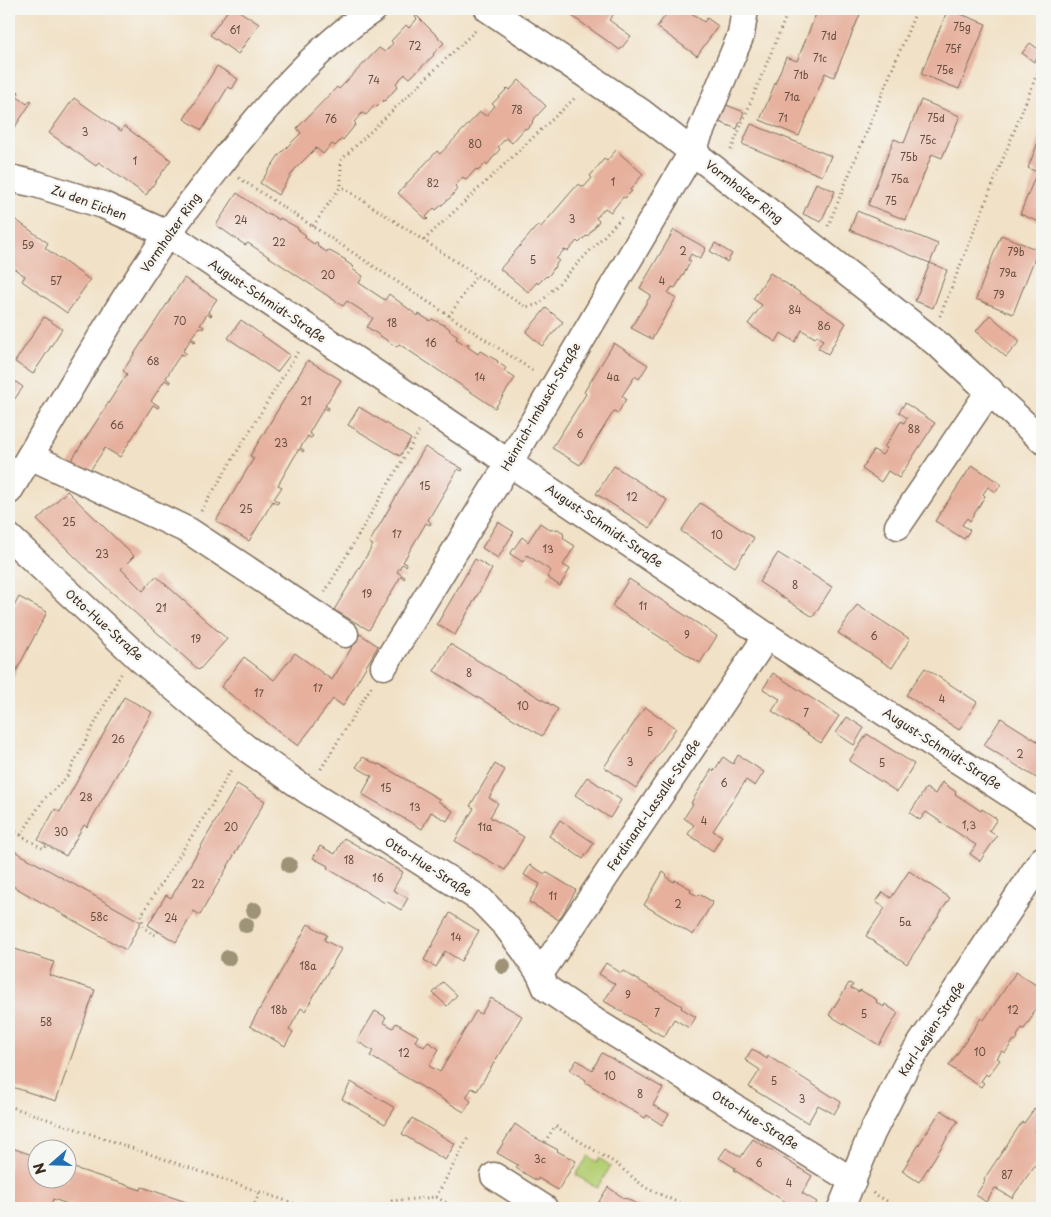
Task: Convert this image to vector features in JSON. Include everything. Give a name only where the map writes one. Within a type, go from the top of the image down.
[{"type":"street","name":"Vormholzer Ring","points":[[9,491],[120,308],[168,234],[244,133],[267,106],[338,35],[374,9]]},
{"type":"street","name":"Heinrich-Imbusch-Straße","points":[[384,666],[508,463],[692,152],[741,35],[745,9]]},
{"type":"street","name":"Vormholzer Ring","points":[[491,11],[641,112],[930,339],[990,390],[1042,440]]},
{"type":"street","name":"Zu den Eichen","points":[[9,178],[36,184],[103,205],[168,234]]},
{"type":"street","name":"August-Schmidt-Straße","points":[[168,234],[767,636],[1042,815]]},
{"type":"street","points":[[898,526],[990,390]]},
{"type":"street","points":[[30,456],[189,531],[345,634]]},
{"type":"street","name":"Otto-Hue-Straße","points":[[9,537],[133,652],[306,799],[480,899],[506,926],[540,974],[546,988],[596,1022],[853,1181]]},
{"type":"street","name":"Ferdinand-Lassalle-Straße","points":[[540,974],[767,636]]},
{"type":"street","name":"Karl-Legien-Straße","points":[[841,1208],[872,1133],[906,1066],[1042,860]]},
{"type":"street","points":[[494,1176],[544,1208]]},
{"type":"path","points":[[731,150],[789,9]]},
{"type":"path","points":[[818,250],[845,189],[917,9]]},
{"type":"path","points":[[313,226],[341,186],[341,160],[491,11]]},
{"type":"path","points":[[930,339],[955,282],[1038,74]]},
{"type":"path","points":[[424,240],[594,80]]},
{"type":"path","points":[[220,165],[536,372]]},
{"type":"path","points":[[341,186],[526,308],[537,305],[630,210]]},
{"type":"path","points":[[450,316],[477,275]]},
{"type":"path","points":[[189,531],[296,356],[310,329]]},
{"type":"path","points":[[313,612],[431,411]]},
{"type":"path","points":[[21,835],[44,800],[66,778],[133,652]]},
{"type":"path","points":[[306,799],[384,666]]},
{"type":"path","points":[[158,931],[155,935],[143,926],[142,914],[211,806],[226,776],[246,748]]},
{"type":"path","points":[[9,825],[15,832],[44,849],[47,845]]},
{"type":"path","points":[[9,1106],[307,1208]]},
{"type":"path","points":[[545,1142],[555,1126],[615,1163],[646,1188],[690,1208]]},
{"type":"path","points":[[436,1197],[468,1138]]},
{"type":"path","points":[[253,1208],[259,1193]]},
{"type":"path","points":[[384,1208],[392,1201],[436,1197],[456,1208]]},
{"type":"path","points":[[1031,1208],[1035,1205],[1040,1208]]},
{"type":"green space","points":[[588,1156],[597,1162],[599,1158],[611,1166],[597,1188],[576,1175]]},
{"type":"building","points":[[229,9],[236,9],[259,24],[238,54],[210,35]]},
{"type":"building","points":[[567,9],[615,9],[617,10],[609,20],[631,36],[620,50],[565,11]]},
{"type":"building","points":[[670,9],[686,9],[704,22],[707,18],[718,26],[697,56],[657,27]]},
{"type":"building","points":[[818,9],[852,9],[861,12],[834,77],[825,73],[799,136],[760,120],[786,57],[797,61]]},
{"type":"building","points":[[948,9],[986,24],[959,89],[921,74]]},
{"type":"building","points":[[416,15],[444,43],[434,55],[410,78],[405,74],[396,83],[398,86],[385,101],[377,107],[375,105],[366,115],[362,113],[343,140],[335,146],[332,144],[323,154],[316,148],[295,169],[278,195],[260,183],[279,155],[301,133],[297,128],[379,48],[385,52],[393,43],[391,41],[406,25],[409,28],[417,19]]},
{"type":"building","points":[[1030,43],[1041,51],[1034,62],[1022,53]]},
{"type":"building","points":[[217,66],[238,79],[232,89],[228,87],[202,130],[184,119]]},
{"type":"building","points":[[519,80],[546,106],[532,121],[530,126],[527,129],[525,128],[512,143],[506,138],[487,165],[485,164],[478,171],[476,169],[466,180],[463,177],[455,186],[457,189],[451,197],[436,210],[434,208],[426,217],[427,220],[398,193],[437,151],[440,154],[480,112],[486,116],[495,106],[492,104]]},
{"type":"building","points":[[9,85],[19,92],[16,96],[27,104],[30,100],[32,101],[9,136]]},
{"type":"building","points":[[74,98],[121,131],[124,126],[171,160],[146,195],[99,162],[96,166],[49,133]]},
{"type":"building","points":[[921,100],[960,116],[942,158],[932,154],[906,220],[868,205],[894,139],[904,143]]},
{"type":"building","points":[[724,104],[744,112],[737,129],[717,121]]},
{"type":"building","points":[[751,124],[831,156],[822,176],[742,144]]},
{"type":"building","points":[[1042,132],[1042,223],[1020,214],[1037,172],[1028,168]]},
{"type":"building","points":[[616,150],[643,174],[630,190],[632,191],[625,198],[623,197],[611,212],[605,208],[596,218],[599,221],[587,237],[579,243],[577,241],[568,251],[564,250],[556,259],[559,260],[550,274],[538,284],[537,282],[528,292],[500,269],[538,225],[541,227],[578,184],[584,187],[592,178],[590,176],[604,159],[607,161]]},
{"type":"building","points":[[816,183],[835,191],[821,222],[803,214]]},
{"type":"building","points":[[237,193],[267,214],[279,220],[280,218],[298,228],[306,235],[304,237],[314,244],[318,243],[317,246],[346,260],[354,267],[352,269],[363,276],[359,283],[385,300],[389,294],[418,316],[419,314],[430,321],[432,319],[446,326],[458,336],[456,339],[466,345],[468,343],[468,347],[478,354],[480,351],[498,361],[506,368],[504,371],[515,378],[495,408],[399,344],[397,347],[367,327],[373,318],[347,301],[343,306],[248,243],[245,245],[216,225]]},
{"type":"building","points":[[857,211],[938,244],[930,263],[850,230]]},
{"type":"building","points":[[9,215],[48,243],[45,248],[90,280],[67,313],[22,281],[25,276],[9,265]]},
{"type":"building","points":[[674,230],[706,248],[700,259],[691,254],[688,260],[691,261],[683,275],[675,288],[672,287],[668,293],[676,298],[652,339],[631,328],[651,295],[640,288]]},
{"type":"building","points":[[1001,235],[1038,250],[1013,314],[976,299]]},
{"type":"building","points":[[715,243],[732,254],[727,262],[710,251]]},
{"type":"building","points":[[930,263],[947,270],[933,308],[915,301]]},
{"type":"building","points":[[770,273],[846,323],[828,354],[818,348],[823,340],[817,335],[815,338],[802,330],[795,342],[781,333],[776,342],[748,324],[762,305],[753,299]]},
{"type":"building","points":[[184,278],[217,299],[208,312],[212,315],[207,314],[200,325],[204,327],[203,329],[199,327],[191,338],[196,341],[194,342],[191,339],[183,351],[187,354],[185,356],[181,354],[173,366],[166,378],[171,382],[165,380],[151,401],[159,406],[158,408],[153,405],[120,457],[105,448],[87,475],[69,464],[127,374],[123,371]]},
{"type":"building","points":[[546,308],[563,322],[542,346],[526,332]]},
{"type":"building","points":[[990,315],[1020,341],[1006,357],[976,331]]},
{"type":"building","points":[[44,317],[62,329],[33,374],[15,362]]},
{"type":"building","points":[[241,320],[290,355],[277,372],[228,338]]},
{"type":"building","points":[[614,343],[648,365],[639,379],[635,376],[622,396],[626,399],[618,413],[614,411],[580,465],[552,448],[586,394],[584,392]]},
{"type":"building","points":[[308,360],[341,380],[325,406],[329,408],[328,410],[324,408],[309,433],[313,436],[311,438],[308,436],[300,448],[304,450],[303,452],[299,449],[278,485],[282,487],[274,499],[279,502],[277,504],[273,501],[249,541],[216,521],[254,458],[250,456]]},
{"type":"building","points":[[9,377],[23,387],[9,407]]},
{"type":"building","points":[[905,403],[935,423],[899,478],[888,471],[881,482],[862,469],[874,450],[882,455],[887,448],[884,447],[901,421],[904,423],[907,418],[899,412]]},
{"type":"building","points":[[359,407],[411,439],[400,456],[348,425]]},
{"type":"building","points":[[425,447],[463,469],[462,471],[458,469],[428,520],[431,523],[430,525],[426,523],[403,562],[407,564],[406,566],[402,564],[397,572],[405,577],[404,579],[401,576],[369,630],[334,610],[373,545],[369,543]]},
{"type":"building","points":[[972,465],[1001,484],[996,492],[988,487],[983,494],[985,496],[970,521],[967,518],[962,525],[970,530],[964,539],[935,521]]},
{"type":"building","points":[[614,466],[667,500],[650,528],[596,494]]},
{"type":"building","points":[[67,491],[134,556],[121,569],[143,591],[156,576],[227,639],[199,670],[105,586],[37,520]]},
{"type":"building","points":[[700,503],[754,538],[735,567],[681,531]]},
{"type":"building","points":[[498,522],[514,532],[498,558],[482,548]]},
{"type":"building","points":[[540,523],[550,530],[558,529],[563,533],[564,539],[575,546],[563,565],[570,569],[560,586],[547,577],[551,571],[527,555],[523,562],[510,554],[522,537],[528,542]]},
{"type":"building","points":[[778,553],[832,587],[813,617],[759,582]]},
{"type":"building","points":[[475,559],[492,569],[455,635],[437,624]]},
{"type":"building","points":[[629,579],[717,636],[700,663],[612,606]]},
{"type":"building","points":[[19,597],[47,612],[9,685],[9,616]]},
{"type":"building","points":[[857,605],[910,639],[892,668],[838,633]]},
{"type":"building","points":[[360,634],[378,646],[343,706],[333,699],[298,746],[221,687],[244,657],[274,680],[295,653],[332,680]]},
{"type":"building","points":[[450,644],[558,709],[542,736],[434,671]]},
{"type":"building","points":[[925,668],[977,702],[959,730],[906,695]]},
{"type":"building","points":[[773,673],[839,716],[821,743],[772,711],[780,699],[763,689]]},
{"type":"building","points":[[124,697],[152,712],[87,827],[84,825],[66,856],[38,840],[55,809],[60,812]]},
{"type":"building","points":[[645,707],[676,728],[636,788],[604,767]]},
{"type":"building","points":[[847,717],[864,728],[854,745],[836,733]]},
{"type":"building","points":[[1001,718],[1042,744],[1042,772],[1038,779],[984,745]]},
{"type":"building","points":[[867,734],[914,764],[897,792],[849,761]]},
{"type":"building","points":[[738,755],[764,772],[755,786],[746,780],[713,831],[722,836],[713,851],[688,834],[694,825],[684,818],[712,769],[714,771],[723,757],[733,764]]},
{"type":"building","points":[[363,757],[379,764],[439,799],[438,801],[453,811],[447,821],[431,812],[422,829],[362,794],[372,776],[356,767]]},
{"type":"building","points":[[495,764],[505,770],[489,798],[498,803],[490,817],[524,837],[505,870],[455,841],[474,808],[470,806]]},
{"type":"building","points":[[587,777],[621,800],[610,818],[575,795]]},
{"type":"building","points":[[942,782],[956,792],[955,794],[997,819],[989,831],[997,836],[980,861],[970,854],[976,845],[926,812],[920,820],[910,813],[926,788],[935,794]]},
{"type":"building","points":[[237,784],[265,801],[200,915],[194,911],[176,942],[148,925],[166,895],[171,898]]},
{"type":"building","points":[[560,820],[594,843],[583,859],[549,836]]},
{"type":"building","points":[[344,838],[403,872],[393,890],[408,898],[401,910],[386,901],[385,903],[313,858],[320,846],[335,854]]},
{"type":"building","points":[[9,848],[141,922],[126,950],[9,884]]},
{"type":"building","points":[[530,865],[576,890],[559,920],[529,902],[540,884],[524,875]]},
{"type":"building","points":[[909,871],[950,898],[907,964],[866,936],[885,908],[876,902],[883,892],[891,898]]},
{"type":"building","points":[[663,872],[667,875],[666,877],[674,882],[675,880],[691,889],[690,892],[698,896],[699,894],[713,902],[693,935],[644,905]]},
{"type":"building","points":[[450,913],[479,931],[461,961],[445,951],[436,967],[424,960]]},
{"type":"building","points":[[308,924],[327,935],[324,940],[341,949],[305,1011],[301,1008],[289,1030],[293,1032],[285,1046],[250,1026]]},
{"type":"building","points":[[9,947],[54,962],[49,975],[95,990],[56,1101],[9,1086]]},
{"type":"building","points":[[606,963],[682,1006],[681,1008],[696,1017],[689,1028],[674,1019],[664,1037],[604,1001],[615,984],[599,974]]},
{"type":"building","points":[[1016,972],[1042,989],[1042,1001],[1032,1013],[1034,1014],[1024,1029],[1022,1028],[1016,1041],[1014,1040],[1005,1053],[1002,1051],[997,1058],[1000,1060],[988,1076],[986,1074],[981,1081],[984,1083],[981,1087],[949,1066],[981,1018],[984,1020]]},
{"type":"building","points":[[443,982],[457,995],[447,1006],[433,993]]},
{"type":"building","points":[[849,983],[853,985],[851,988],[859,992],[860,990],[877,1000],[876,1002],[884,1007],[885,1004],[898,1013],[879,1045],[829,1015]]},
{"type":"building","points":[[491,998],[522,1016],[477,1091],[472,1088],[466,1097],[471,1101],[464,1112],[370,1056],[373,1051],[357,1041],[375,1011],[386,1017],[383,1022],[393,1028],[396,1023],[418,1036],[415,1041],[424,1047],[428,1042],[439,1049],[429,1066],[440,1072],[476,1011],[481,1014]]},
{"type":"building","points":[[752,1049],[767,1059],[768,1056],[841,1102],[834,1114],[818,1105],[808,1123],[749,1087],[760,1070],[745,1060]]},
{"type":"building","points":[[602,1053],[663,1088],[653,1105],[669,1114],[662,1125],[647,1115],[645,1118],[616,1101],[585,1082],[586,1080],[570,1070],[577,1060],[592,1070]]},
{"type":"building","points":[[351,1082],[395,1108],[385,1124],[342,1099]]},
{"type":"building","points":[[1035,1108],[1042,1113],[1042,1120],[1035,1131],[1042,1135],[1042,1155],[1012,1198],[995,1188],[986,1202],[976,1195],[985,1181],[984,1179],[1022,1122],[1024,1123]]},
{"type":"building","points":[[941,1110],[958,1121],[919,1182],[902,1171]]},
{"type":"building","points":[[412,1118],[455,1144],[445,1160],[402,1134]]},
{"type":"building","points":[[515,1124],[576,1161],[558,1190],[538,1178],[537,1181],[516,1168],[518,1165],[497,1153]]},
{"type":"building","points":[[753,1139],[812,1176],[802,1193],[817,1202],[813,1208],[801,1208],[795,1204],[794,1207],[734,1170],[735,1168],[719,1158],[726,1148],[741,1157]]},
{"type":"building","points":[[9,1147],[28,1154],[28,1190],[78,1190],[78,1169],[141,1190],[142,1187],[204,1208],[80,1208],[53,1199],[50,1208],[9,1208]]},
{"type":"building","points":[[608,1187],[625,1199],[643,1208],[595,1208]]}]
